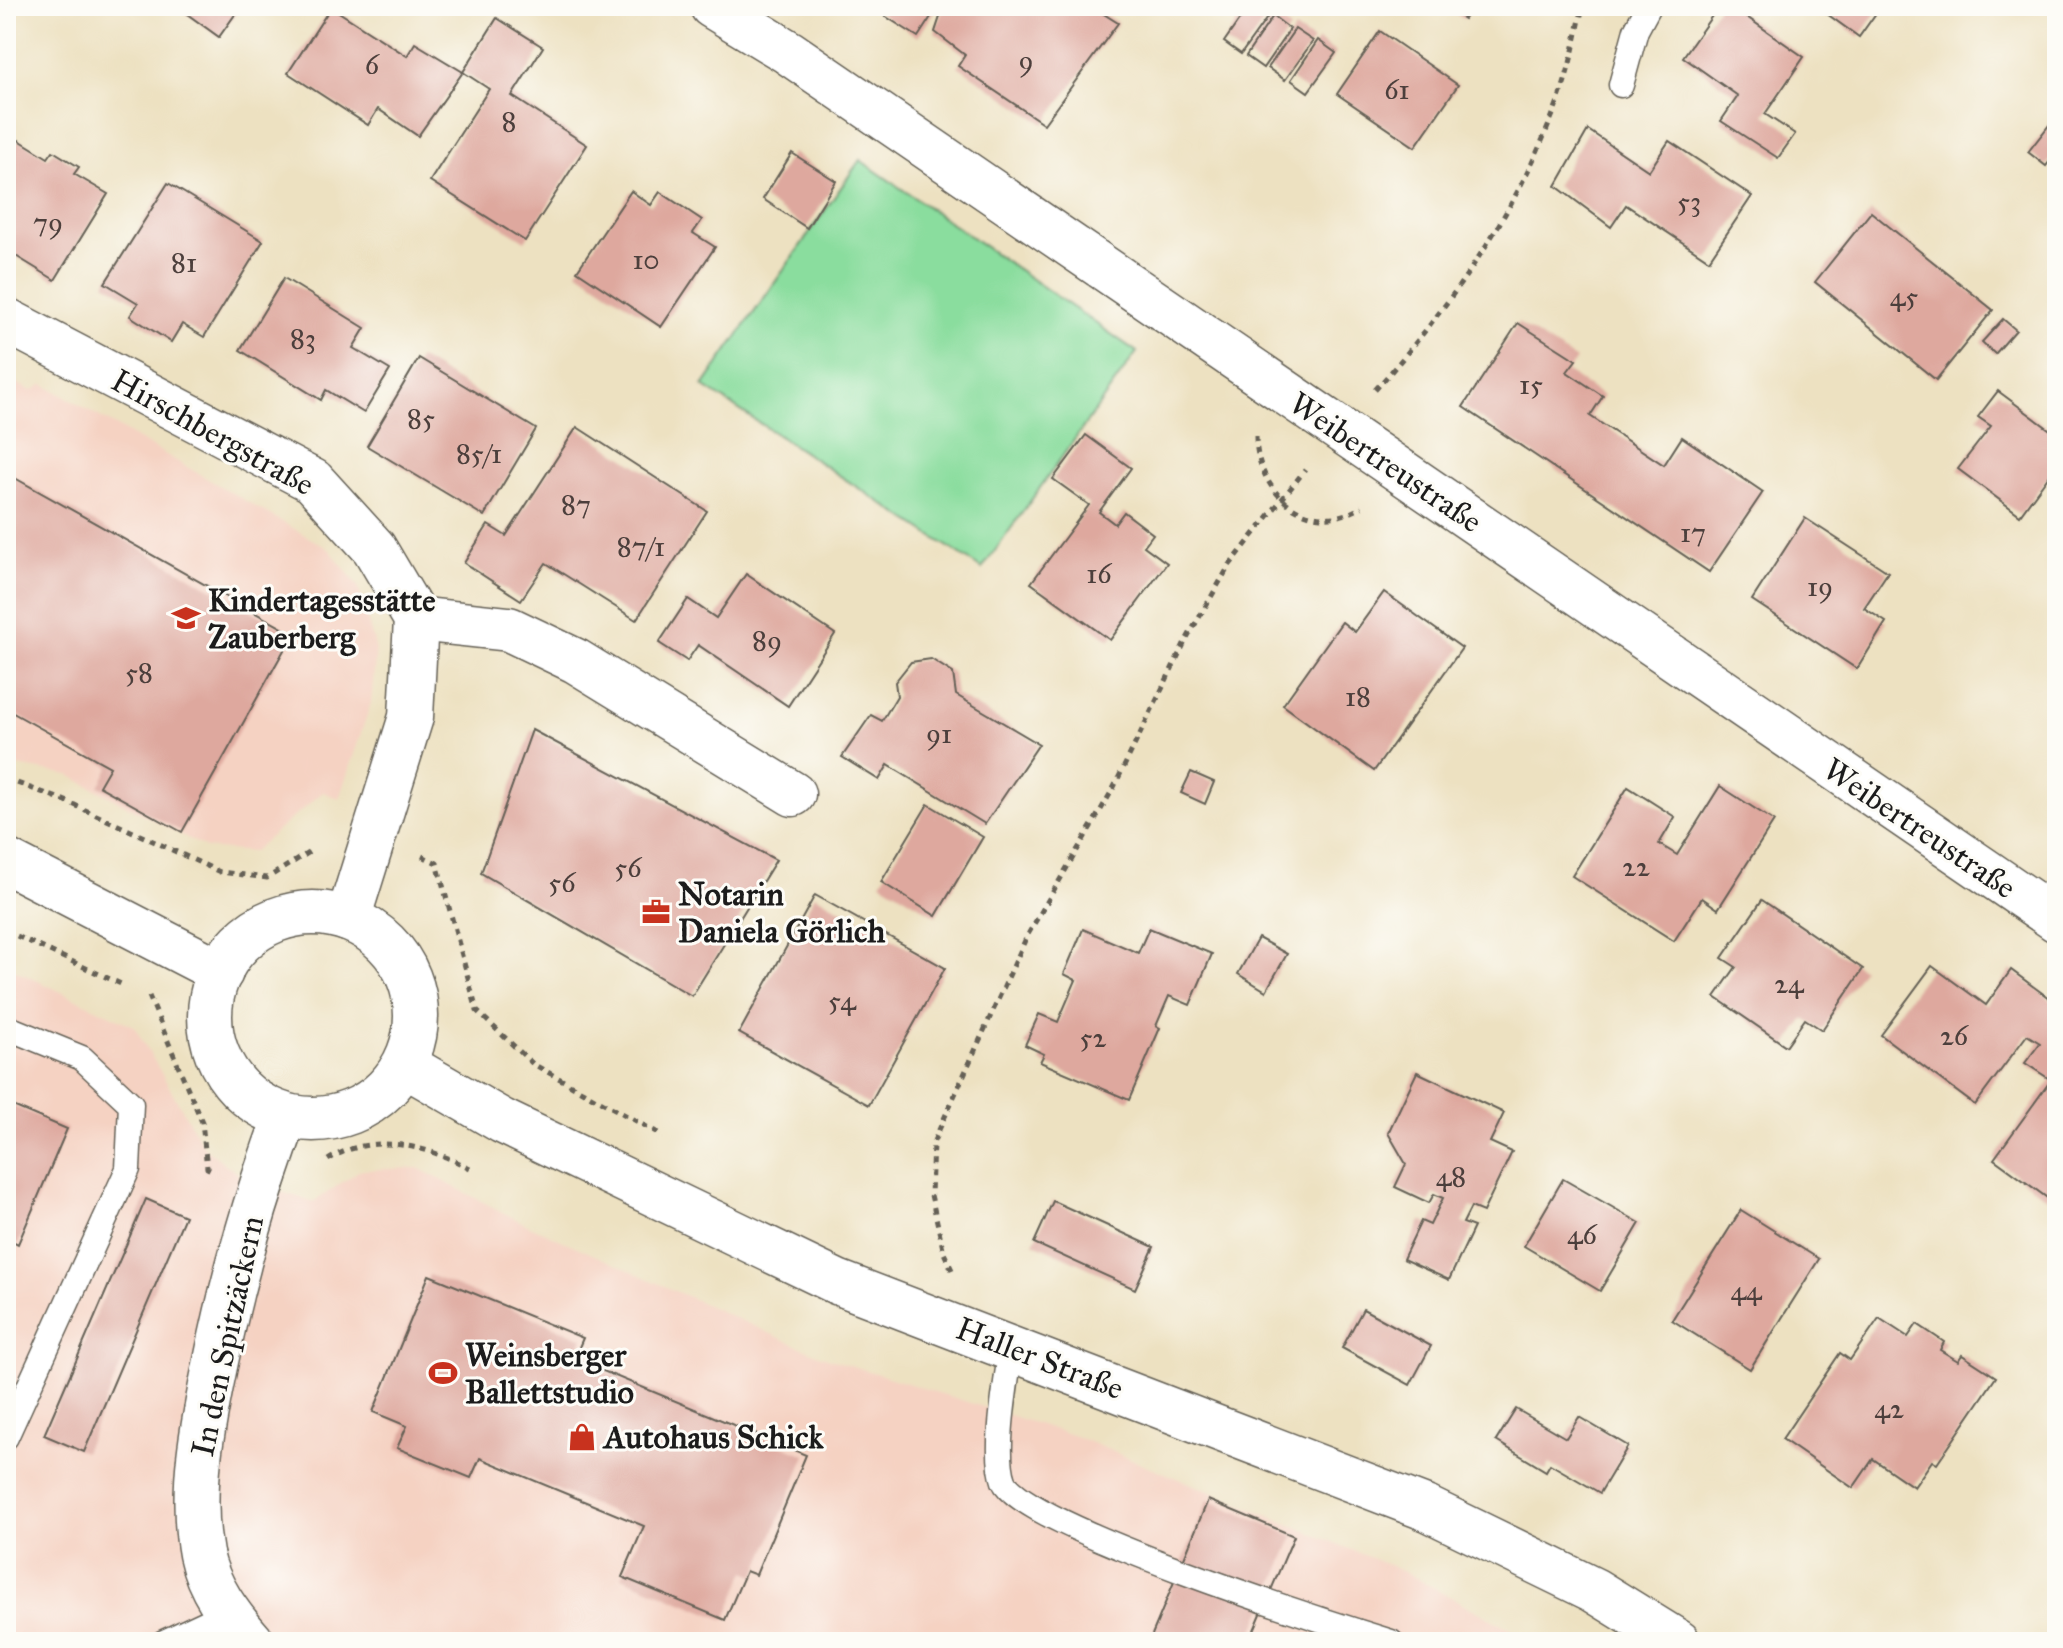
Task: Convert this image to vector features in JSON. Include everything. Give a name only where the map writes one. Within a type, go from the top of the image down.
[{"type":"street","name":"Weibertreustraße","points":[[712,6],[801,60],[2057,920]]},
{"type":"street","name":"Hirschbergstraße","points":[[6,320],[313,481],[374,548],[416,619]]},
{"type":"street","points":[[348,919],[411,717],[416,619],[509,629],[576,661],[793,794]]},
{"type":"street","points":[[6,861],[221,972]]},
{"type":"street","points":[[321,913],[348,919],[374,933],[395,953],[410,979],[416,1022],[405,1065],[388,1088],[354,1110],[313,1119],[286,1116],[256,1102],[240,1088],[216,1052],[210,1020],[213,988],[227,959],[245,939],[268,923],[294,915],[321,913]]},
{"type":"street","name":"Haller Straße","points":[[405,1065],[502,1121],[837,1282],[1428,1509],[1594,1590],[1678,1642]]},
{"type":"street","name":"In den Spitzäckern","points":[[239,1627],[202,1556],[196,1500],[205,1412],[237,1260],[286,1116]]},
{"type":"lane","points":[[1621,85],[1636,30],[1649,6]]},
{"type":"lane","points":[[6,1027],[82,1058],[131,1104],[128,1169],[6,1437]]},
{"type":"lane","points":[[1011,1347],[1000,1438],[1004,1482],[1026,1504],[1178,1571],[1391,1642]]},
{"type":"lane","points":[[164,1642],[239,1627]]},
{"type":"path","points":[[1383,381],[1472,270],[1523,184],[1564,83],[1583,6]]},
{"type":"path","points":[[966,1331],[960,1288],[944,1253],[931,1195],[933,1143],[1027,936],[1113,789],[1185,642],[1229,566]]},
{"type":"path","points":[[6,779],[66,801],[220,872],[267,878],[350,827],[375,830],[437,863],[477,1011],[533,1064],[670,1139]]},
{"type":"path","points":[[6,931],[122,985]]},
{"type":"path","points":[[136,991],[150,997],[202,1122],[207,1168],[257,1197]]},
{"type":"path","points":[[322,1167],[331,1157],[384,1142],[439,1152],[474,1170],[533,1064]]},
{"type":"shaded area","name":"Kindertagesstätte Zauberberg","points":[[6,378],[32,391],[43,384],[329,549],[358,586],[376,650],[371,703],[339,799],[323,792],[252,852],[206,848],[69,775],[6,764]]},
{"type":"shaded area","points":[[6,966],[134,1026],[204,1147],[248,1182],[314,1202],[360,1170],[418,1168],[525,1224],[821,1356],[1075,1436],[1405,1572],[1533,1642],[6,1642]]},
{"type":"green space","points":[[860,160],[1137,352],[982,569],[703,386]]},
{"type":"building","points":[[176,6],[241,6],[219,37]]},
{"type":"building","points":[[869,6],[938,6],[918,37]]},
{"type":"building","points":[[947,6],[1091,6],[1118,23],[1044,124],[958,66],[965,55],[935,32],[942,11]]},
{"type":"building","points":[[1249,6],[1257,6],[1269,15],[1241,54],[1224,42]]},
{"type":"building","points":[[1444,6],[1472,6],[1464,19]]},
{"type":"building","points":[[1719,6],[1731,6],[1804,57],[1765,114],[1795,134],[1778,158],[1721,121],[1738,96],[1683,57]]},
{"type":"building","points":[[1816,6],[1881,6],[1859,37]]},
{"type":"building","points":[[331,7],[407,56],[415,43],[463,72],[418,136],[378,109],[368,125],[288,73]]},
{"type":"building","points":[[1273,16],[1290,29],[1263,68],[1246,56]]},
{"type":"building","points":[[497,18],[543,47],[512,96],[587,145],[525,241],[430,181],[489,89],[463,72]]},
{"type":"building","points":[[1295,29],[1313,41],[1285,80],[1268,68]]},
{"type":"building","points":[[1380,31],[1458,85],[1415,147],[1337,94]]},
{"type":"building","points":[[1318,40],[1336,53],[1308,92],[1291,80]]},
{"type":"building","points":[[2057,115],[2057,152],[2046,166],[2028,152]]},
{"type":"building","points":[[1588,130],[1649,171],[1669,141],[1752,196],[1709,260],[1626,205],[1611,227],[1556,186]]},
{"type":"building","points":[[19,140],[48,158],[53,151],[79,167],[74,174],[108,194],[55,280],[6,250],[6,161]]},
{"type":"building","points":[[792,153],[836,181],[807,228],[763,199]]},
{"type":"building","points":[[168,183],[263,241],[204,337],[182,324],[171,342],[130,316],[138,303],[105,283]]},
{"type":"building","points":[[631,191],[651,205],[660,192],[702,220],[693,233],[715,247],[661,327],[577,271]]},
{"type":"building","points":[[1871,212],[1993,310],[1936,380],[1815,282]]},
{"type":"building","points":[[284,278],[365,328],[353,348],[390,370],[364,413],[326,390],[321,400],[240,350]]},
{"type":"building","points":[[2003,319],[2016,330],[1995,354],[1982,342]]},
{"type":"building","points":[[1518,323],[1576,360],[1567,372],[1603,396],[1590,416],[1664,465],[1682,437],[1763,492],[1709,572],[1463,407]]},
{"type":"building","points":[[419,358],[536,429],[484,516],[367,446]]},
{"type":"building","points":[[1998,391],[2057,435],[2057,464],[2020,515],[1958,469],[1991,426],[1978,417]]},
{"type":"building","points":[[577,427],[707,511],[636,620],[546,563],[521,600],[464,563],[488,525],[506,536]]},
{"type":"building","points":[[1086,435],[1131,468],[1099,512],[1115,524],[1124,512],[1153,534],[1144,546],[1167,563],[1110,640],[1031,583],[1089,505],[1053,479]]},
{"type":"building","points":[[6,473],[293,634],[182,832],[99,786],[110,767],[6,709]]},
{"type":"building","points":[[1805,518],[1888,572],[1864,608],[1886,622],[1857,669],[1752,600]]},
{"type":"building","points":[[746,574],[835,634],[788,706],[698,645],[687,661],[659,643],[688,599],[716,618]]},
{"type":"building","points":[[1384,592],[1462,648],[1374,771],[1283,705],[1342,622],[1355,632]]},
{"type":"building","points":[[931,659],[953,673],[956,695],[1039,744],[985,824],[888,765],[879,780],[842,757],[871,715],[882,721],[897,696],[895,682],[911,662]]},
{"type":"building","points":[[532,730],[776,860],[692,996],[481,873]]},
{"type":"building","points":[[1191,772],[1214,782],[1205,804],[1181,793]]},
{"type":"building","points":[[1720,786],[1774,821],[1718,909],[1702,898],[1674,941],[1572,876],[1628,787],[1675,817],[1659,844],[1677,855]]},
{"type":"building","points":[[928,804],[983,837],[936,916],[881,882]]},
{"type":"building","points":[[815,895],[945,968],[869,1105],[739,1033]]},
{"type":"building","points":[[1762,900],[1863,969],[1822,1030],[1805,1019],[1786,1046],[1715,997],[1736,967],[1722,958]]},
{"type":"building","points":[[1149,928],[1212,954],[1190,1005],[1169,996],[1156,1026],[1160,1028],[1129,1100],[1040,1062],[1044,1054],[1025,1045],[1039,1014],[1058,1022],[1076,980],[1064,974],[1083,929],[1138,953]]},
{"type":"building","points":[[1258,938],[1287,954],[1266,991],[1238,974]]},
{"type":"building","points":[[1932,966],[1986,1005],[2011,970],[2057,1004],[2057,1205],[1994,1159],[2051,1080],[2025,1063],[2040,1043],[2027,1035],[1975,1105],[1881,1035]]},
{"type":"building","points":[[1417,1072],[1504,1113],[1490,1142],[1512,1152],[1483,1212],[1471,1207],[1463,1223],[1474,1227],[1449,1280],[1403,1259],[1421,1221],[1430,1225],[1443,1198],[1434,1194],[1429,1203],[1395,1187],[1406,1164],[1388,1133]]},
{"type":"building","points":[[6,1103],[67,1129],[18,1244],[6,1238]]},
{"type":"building","points":[[1563,1179],[1640,1223],[1600,1291],[1524,1246]]},
{"type":"building","points":[[146,1199],[185,1216],[84,1452],[44,1435]]},
{"type":"building","points":[[1053,1201],[1154,1247],[1135,1289],[1034,1243]]},
{"type":"building","points":[[1741,1210],[1819,1259],[1750,1369],[1672,1320]]},
{"type":"building","name":"Autohaus Schick","points":[[429,1275],[583,1338],[574,1359],[806,1455],[756,1575],[746,1571],[725,1620],[622,1577],[644,1526],[480,1458],[471,1478],[397,1448],[407,1426],[373,1412]]},
{"type":"building","points":[[1363,1309],[1431,1346],[1410,1385],[1342,1348]]},
{"type":"building","points":[[1879,1318],[1908,1337],[1917,1324],[1944,1342],[1940,1350],[1958,1361],[1962,1355],[1996,1377],[1937,1464],[1932,1461],[1914,1487],[1873,1459],[1853,1488],[1782,1439],[1840,1353],[1850,1360]]},
{"type":"building","points":[[1516,1409],[1566,1438],[1579,1417],[1628,1446],[1600,1493],[1550,1464],[1546,1471],[1496,1441]]},
{"type":"building","points":[[1208,1500],[1294,1536],[1249,1642],[1149,1642]]},
{"type":"place","name":"Kindertagesstätte Zauberberg","points":[[186,618]]},
{"type":"place","name":"Notarin Daniela Görlich","points":[[656,912]]},
{"type":"place","name":"Weinsberger Ballettstudio","points":[[443,1373]]},
{"type":"place","name":"Autohaus Schick","points":[[582,1437]]}]
